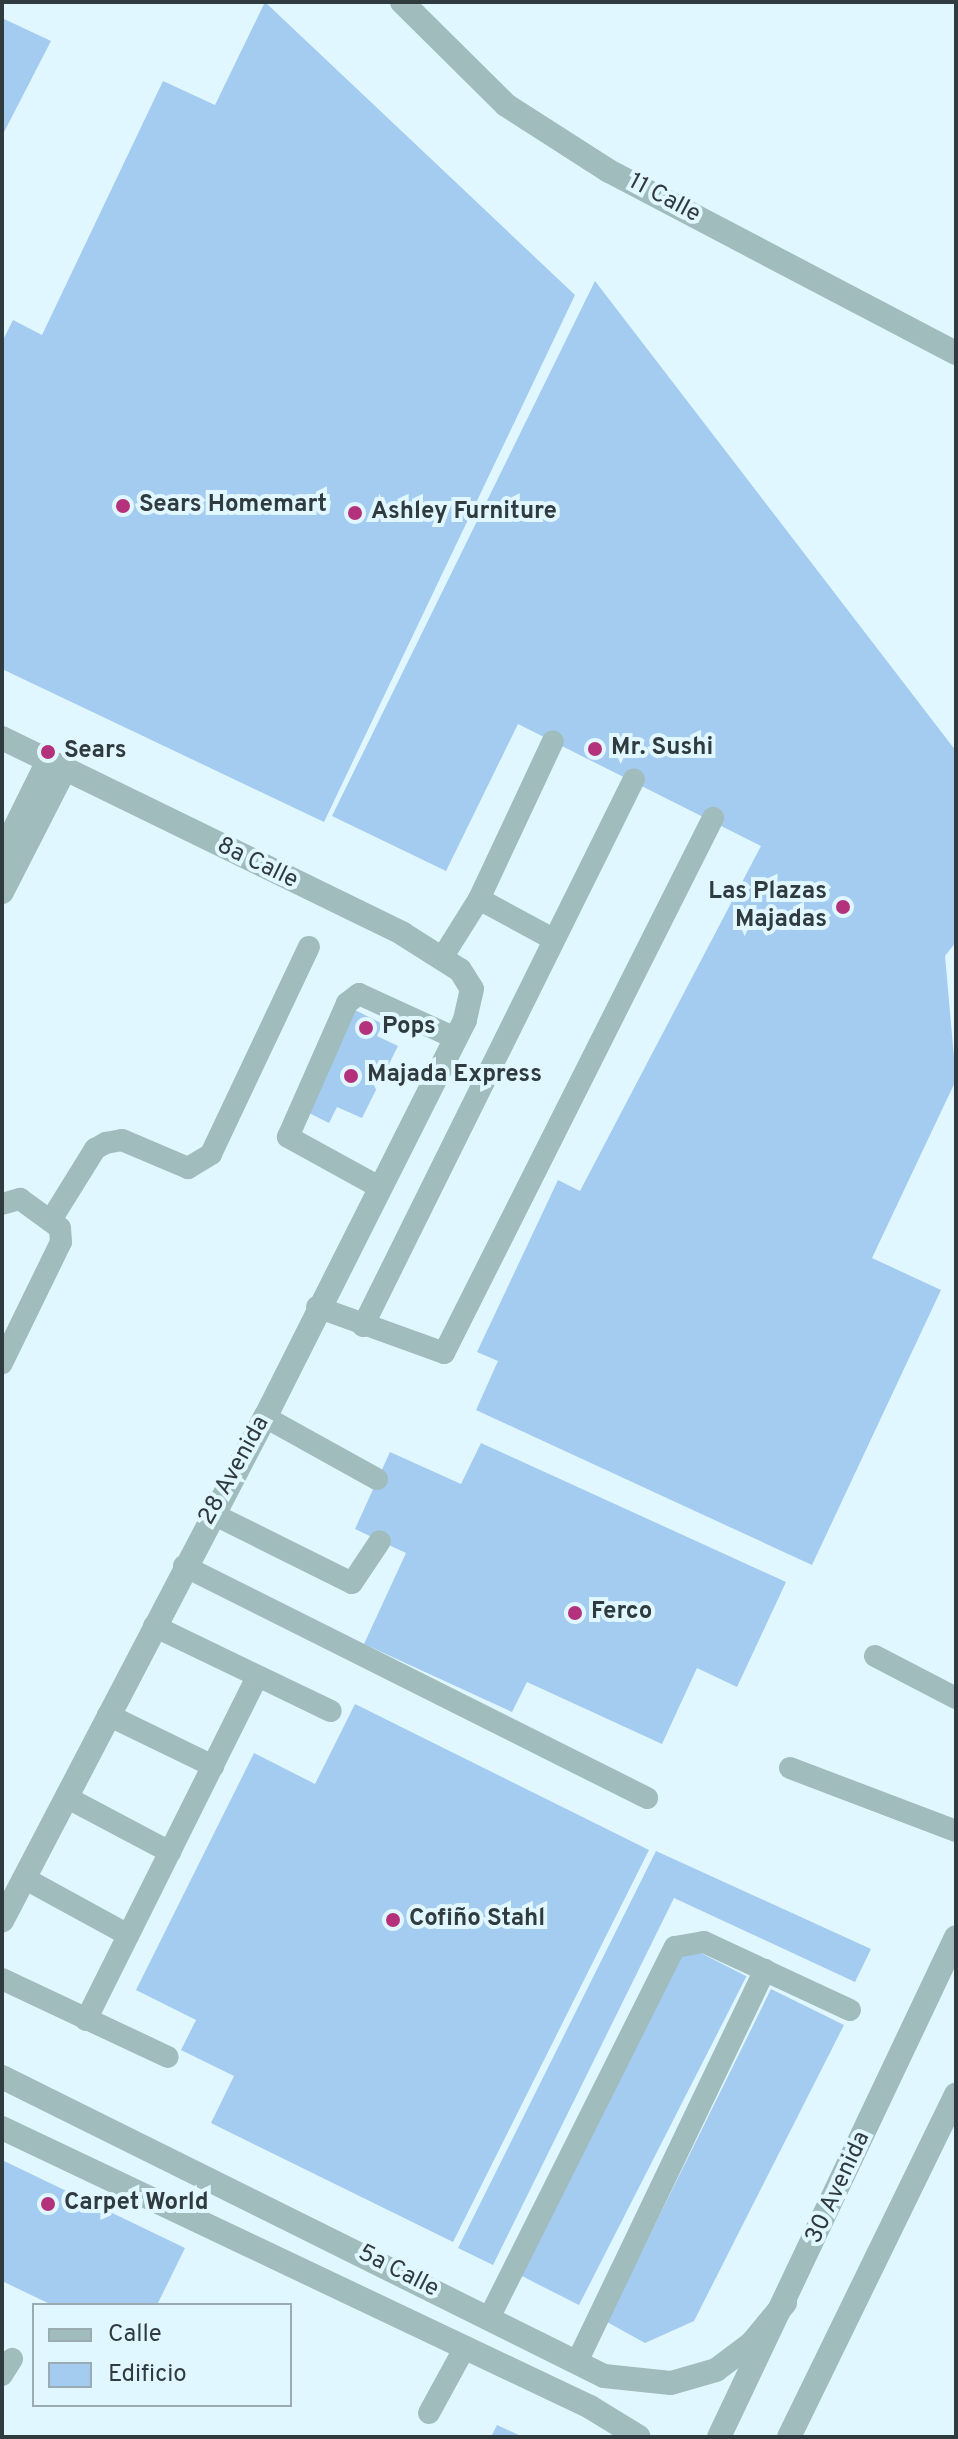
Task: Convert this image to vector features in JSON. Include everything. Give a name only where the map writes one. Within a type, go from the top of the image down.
[{"type":"street","name":"11 Calle","points":[[402,2],[506,105],[609,171],[956,353]]},
{"type":"street","name":"8a Calle","points":[[2,738],[442,958],[471,984],[460,1029]]},
{"type":"street","points":[[2,854],[57,765]]},
{"type":"street","points":[[2,892],[57,765]]},
{"type":"street","name":"28 Avenida","points":[[2,1921],[211,1513],[265,1417],[317,1307],[460,1029]]},
{"type":"street","name":"30 Avenida","points":[[719,2437],[956,1937]]},
{"type":"street","name":"5a Calle","points":[[2,2077],[577,2362],[637,2384],[686,2378],[716,2370],[752,2343],[785,2303]]},
{"type":"street","points":[[789,2437],[956,2094]]},
{"type":"street","name":"5a Calle","points":[[2,2128],[465,2347],[639,2437]]},
{"type":"lane","points":[[442,958],[479,899],[553,741]]},
{"type":"lane","points":[[363,1326],[634,779]]},
{"type":"lane","points":[[317,1307],[439,1357],[450,1345],[713,818]]},
{"type":"lane","points":[[479,899],[553,939]]},
{"type":"lane","points":[[51,1220],[95,1149],[106,1143],[122,1140],[188,1168],[211,1154],[309,947]]},
{"type":"lane","points":[[379,1187],[288,1137],[347,1003],[359,994],[460,1029]]},
{"type":"lane","points":[[2,1204],[20,1199],[51,1220],[61,1242],[2,1363]]},
{"type":"lane","points":[[265,1417],[377,1479]]},
{"type":"lane","points":[[211,1513],[352,1583],[380,1541]]},
{"type":"lane","points":[[184,1566],[647,1798]]},
{"type":"lane","points":[[154,1626],[256,1679],[331,1711]]},
{"type":"lane","points":[[875,1656],[956,1698]]},
{"type":"lane","points":[[86,2020],[256,1679]]},
{"type":"lane","points":[[108,1715],[213,1766]]},
{"type":"lane","points":[[790,1768],[956,1831]]},
{"type":"lane","points":[[66,1797],[170,1852]]},
{"type":"lane","points":[[24,1878],[128,1935]]},
{"type":"lane","points":[[489,2318],[664,1961],[687,1940],[765,1970],[850,2010]]},
{"type":"lane","points":[[577,2362],[765,1970]]},
{"type":"lane","points":[[2,1979],[168,2057]]},
{"type":"lane","points":[[429,2413],[465,2347]]},
{"type":"building","points":[[265,2],[575,295],[324,822],[2,669],[2,342],[13,320],[42,335],[163,81],[215,105]]},
{"type":"building","points":[[2,18],[51,41],[2,136]]},
{"type":"building","name":"Las Plazas Majadas","points":[[595,281],[956,751],[956,942],[945,956],[956,1080],[872,1258],[941,1290],[812,1565],[476,1410],[498,1361],[477,1352],[558,1180],[580,1191],[761,846],[518,724],[446,871],[332,816]]},
{"type":"building","name":"Majada Express","points":[[353,1009],[383,1024],[377,1036],[398,1046],[362,1118],[337,1107],[329,1123],[303,1110]]},
{"type":"building","name":"Ferco","points":[[481,1443],[786,1582],[737,1687],[697,1668],[662,1744],[527,1682],[512,1712],[364,1644],[406,1553],[355,1529],[390,1452],[461,1484]]},
{"type":"building","name":"Cofiño Stahl","points":[[355,1704],[649,1850],[453,2242],[211,2123],[234,2076],[181,2050],[196,2020],[136,1990],[254,1753],[315,1784]]},
{"type":"building","points":[[656,1851],[871,1949],[855,1982],[674,1898],[493,2265],[458,2248]]},
{"type":"building","points":[[685,1945],[746,1976],[579,2305],[517,2274]]},
{"type":"building","points":[[771,1989],[844,2025],[694,2321],[645,2343],[607,2322]]},
{"type":"building","name":"Carpet World","points":[[2,2160],[185,2248],[158,2303],[48,2303],[2,2281]]},
{"type":"building","points":[[497,2425],[523,2437],[491,2437]]},
{"type":"place","name":"Sears Homemart","points":[[123,506]]},
{"type":"place","name":"Ashley Furniture","points":[[355,513]]},
{"type":"place","name":"Mr. Sushi","points":[[595,749]]},
{"type":"place","name":"Sears","points":[[48,752]]},
{"type":"place","name":"Las Plazas Majadas","points":[[843,907]]},
{"type":"place","name":"Pops","points":[[366,1028]]},
{"type":"place","name":"Majada Express","points":[[351,1076]]},
{"type":"place","name":"Ferco","points":[[575,1613]]},
{"type":"place","name":"Cofiño Stahl","points":[[393,1920]]},
{"type":"place","name":"Carpet World","points":[[48,2204]]}]
